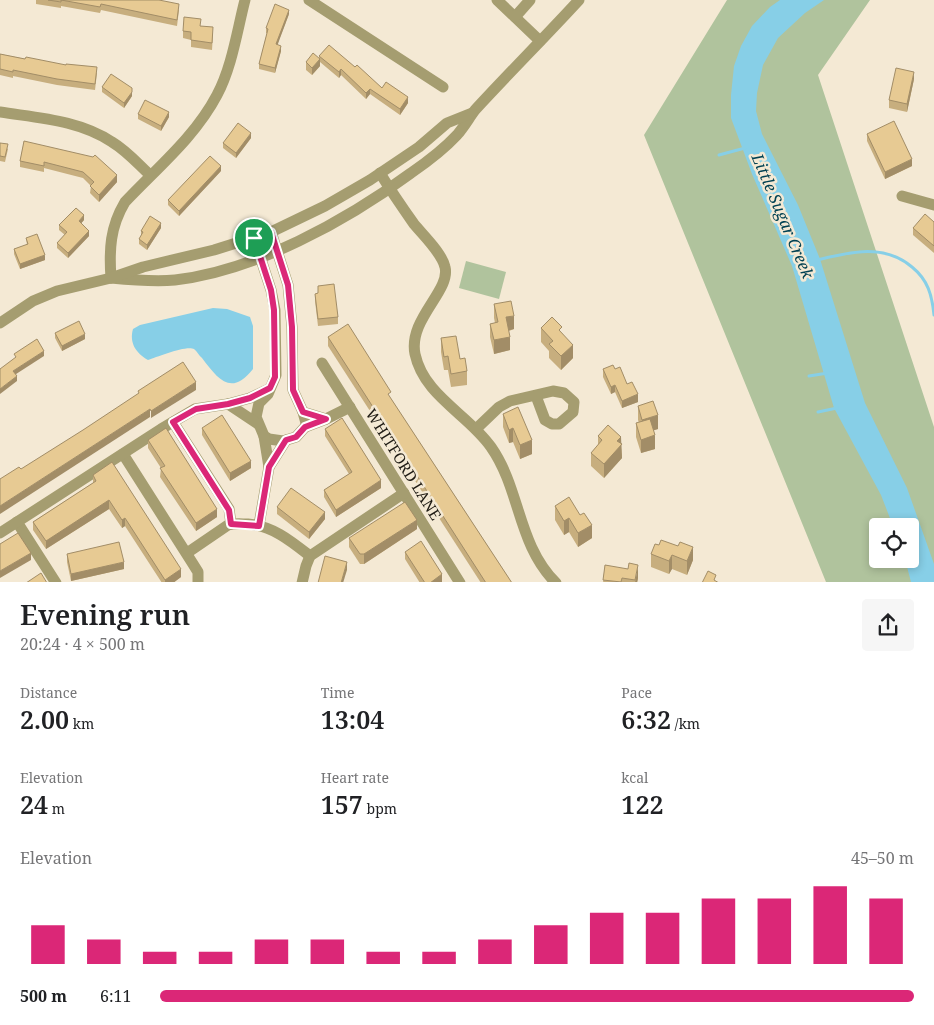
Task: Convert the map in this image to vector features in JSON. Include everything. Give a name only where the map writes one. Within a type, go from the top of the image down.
[{"type":"street","points":[[110,278],[109,251],[113,228],[126,202],[193,132],[218,94],[226,72],[245,0]]},
{"type":"street","points":[[309,0],[443,87]]},
{"type":"street","points":[[496,0],[540,41]]},
{"type":"street","points":[[515,17],[530,0]]},
{"type":"street","points":[[110,278],[143,281],[174,280],[216,272],[278,250],[315,232],[390,189],[427,162],[458,134],[474,112],[579,0]]},
{"type":"street","points":[[0,112],[87,128],[117,145],[150,176]]},
{"type":"street","points":[[0,323],[33,301],[57,291],[214,250],[271,232],[325,206],[419,147],[447,123],[474,112]]},
{"type":"street","points":[[380,173],[443,261],[446,269],[444,281],[422,318],[415,336],[415,353],[420,367],[437,395],[476,429],[491,448],[518,506],[524,533],[537,560],[556,582]]},
{"type":"street","points":[[902,196],[934,205]]},
{"type":"street","points":[[271,232],[288,285],[292,327],[293,390],[303,412],[306,423],[305,427]]},
{"type":"street","points":[[254,238],[271,290],[274,310],[276,375],[268,394],[259,404],[256,416],[264,436],[269,467],[259,526]]},
{"type":"street","points":[[274,327],[292,327]]},
{"type":"street","name":"WHITFORD LANE","points":[[322,363],[460,582]]},
{"type":"street","points":[[0,533],[196,409],[250,398],[270,388]]},
{"type":"street","points":[[476,429],[499,407],[510,401],[536,396]]},
{"type":"street","points":[[228,404],[258,424]]},
{"type":"street","points":[[264,436],[269,439],[286,440],[296,437],[305,427],[350,407]]},
{"type":"street","points":[[303,412],[326,419]]},
{"type":"street","points":[[173,422],[229,510],[231,524]]},
{"type":"street","points":[[269,467],[286,440]]},
{"type":"street","points":[[123,454],[187,553],[198,572],[198,582]]},
{"type":"street","points":[[302,582],[310,556],[404,493]]},
{"type":"street","points":[[18,522],[56,582]]},
{"type":"street","points":[[187,553],[231,524],[259,526],[280,533],[310,556]]},
{"type":"green space","points":[[727,0],[870,0],[818,75],[934,427],[934,582],[826,582],[644,135]]},
{"type":"green space","points":[[466,261],[506,272],[499,299],[459,288]]},
{"type":"water","name":"Little Sugar Creek","points":[[780,0],[824,0],[805,13],[778,38],[763,65],[757,93],[756,111],[762,134],[798,205],[820,259],[865,403],[907,488],[918,518],[890,518],[881,495],[834,408],[792,266],[752,174],[731,118],[734,66],[741,46],[752,26],[770,7]]},
{"type":"water","points":[[213,308],[227,309],[250,317],[253,326],[253,369],[238,382],[225,382],[219,378],[194,349],[178,350],[148,360],[134,347],[132,339],[133,329],[140,325]]},
{"type":"water","points":[[919,522],[934,564],[934,582],[911,582],[907,568],[919,568]]},
{"type":"building","points":[[61,0],[159,0],[179,4],[177,20],[101,4],[100,7]]},
{"type":"building","points":[[275,4],[289,10],[276,44],[281,46],[275,68],[259,64],[268,29],[266,28]]},
{"type":"building","points":[[184,17],[201,19],[200,26],[213,27],[212,43],[191,40],[191,32],[183,31]]},
{"type":"building","points":[[329,45],[355,67],[357,65],[382,88],[386,82],[408,97],[400,109],[370,89],[366,93],[341,69],[339,72],[319,56]]},
{"type":"building","points":[[313,53],[320,59],[312,68],[306,62]]},
{"type":"building","points":[[0,54],[66,65],[97,67],[95,84],[0,69]]},
{"type":"building","points":[[896,68],[914,72],[907,104],[889,100]]},
{"type":"building","points":[[111,74],[132,88],[132,92],[124,103],[102,87]]},
{"type":"building","points":[[145,100],[169,112],[161,126],[138,114]]},
{"type":"building","points":[[894,121],[912,159],[885,172],[867,134]]},
{"type":"building","points":[[238,123],[251,133],[236,153],[223,143]]},
{"type":"building","points":[[24,141],[93,157],[95,155],[117,175],[99,195],[90,186],[94,182],[83,172],[44,162],[44,166],[20,161]]},
{"type":"building","points":[[0,143],[8,144],[5,157],[0,156]]},
{"type":"building","points":[[210,156],[221,166],[179,211],[168,200]]},
{"type":"building","points":[[76,208],[84,215],[79,221],[89,231],[68,253],[57,243],[67,232],[59,225]]},
{"type":"building","points":[[925,214],[934,222],[934,246],[913,228]]},
{"type":"building","points":[[150,216],[161,223],[147,245],[139,239],[143,232],[141,231]]},
{"type":"building","points":[[37,234],[45,255],[20,264],[14,249],[28,244],[26,238]]},
{"type":"building","points":[[334,284],[338,317],[318,319],[315,294],[318,293],[318,286]]},
{"type":"building","points":[[511,301],[514,316],[506,317],[510,337],[494,340],[490,324],[498,322],[494,304]]},
{"type":"building","points":[[552,317],[562,327],[559,330],[573,345],[561,356],[549,344],[553,341],[541,328]]},
{"type":"building","points":[[79,321],[85,334],[62,346],[55,333]]},
{"type":"building","points":[[348,324],[391,392],[388,394],[511,582],[485,582],[328,337]]},
{"type":"building","points":[[456,336],[460,359],[465,358],[467,371],[451,374],[448,356],[444,357],[441,338]]},
{"type":"building","points":[[37,339],[44,351],[13,371],[17,376],[0,389],[0,369],[16,357],[14,354]]},
{"type":"building","points":[[183,362],[196,382],[151,411],[150,409],[0,506],[0,479],[19,467],[21,469],[83,430]]},
{"type":"building","points":[[613,365],[615,369],[620,367],[627,384],[632,382],[638,394],[622,401],[615,385],[611,387],[603,369]]},
{"type":"building","points":[[653,401],[658,415],[642,420],[638,406]]},
{"type":"building","points":[[518,407],[532,440],[520,445],[513,428],[509,430],[503,414]]},
{"type":"building","points":[[222,415],[251,461],[230,473],[202,428]]},
{"type":"building","points":[[342,418],[381,480],[336,510],[324,490],[352,472],[325,429]]},
{"type":"building","points":[[650,419],[655,435],[641,440],[636,423]]},
{"type":"building","points":[[608,425],[621,437],[617,441],[622,444],[604,464],[591,453],[602,440],[598,436]]},
{"type":"building","points":[[166,428],[217,509],[196,523],[160,468],[165,466],[148,440]]},
{"type":"building","points":[[112,462],[181,569],[165,580],[125,518],[122,520],[109,500],[46,541],[33,522],[96,481],[93,475]]},
{"type":"building","points":[[291,488],[325,512],[309,532],[277,507]]},
{"type":"building","points":[[569,497],[580,515],[584,513],[592,525],[578,533],[569,518],[564,521],[555,506]]},
{"type":"building","points":[[405,502],[417,520],[364,554],[360,554],[349,538]]},
{"type":"building","points":[[18,533],[31,553],[0,571],[0,544]]},
{"type":"building","points":[[661,540],[678,546],[680,542],[693,547],[687,561],[672,555],[669,561],[651,554],[655,544],[659,545]]},
{"type":"building","points":[[421,541],[442,574],[431,582],[424,582],[405,552]]},
{"type":"building","points":[[119,542],[124,562],[71,574],[67,554]]},
{"type":"building","points":[[325,556],[347,562],[341,582],[318,582]]},
{"type":"building","points":[[629,563],[638,565],[635,580],[622,578],[621,582],[603,580],[605,565],[628,569]]},
{"type":"building","points":[[708,571],[716,575],[714,580],[717,582],[702,582]]},
{"type":"building","points":[[41,573],[46,582],[28,582]]},
{"type":"waterway","points":[[719,155],[745,148]]},
{"type":"waterway","name":"Little Sugar Creek","points":[[817,260],[854,252],[878,252],[901,259],[922,277],[930,294],[934,315]]},
{"type":"waterway","points":[[809,376],[828,373]]},
{"type":"waterway","points":[[818,412],[837,408]]},
{"type":"route","points":[[271,232],[288,285],[292,327],[293,390],[297,401],[303,412],[326,419],[305,427],[296,437],[286,440],[269,467],[259,526],[231,524],[229,510],[173,422],[196,409],[250,398],[270,388],[276,375],[274,310],[271,290],[254,238],[271,232]]}]
